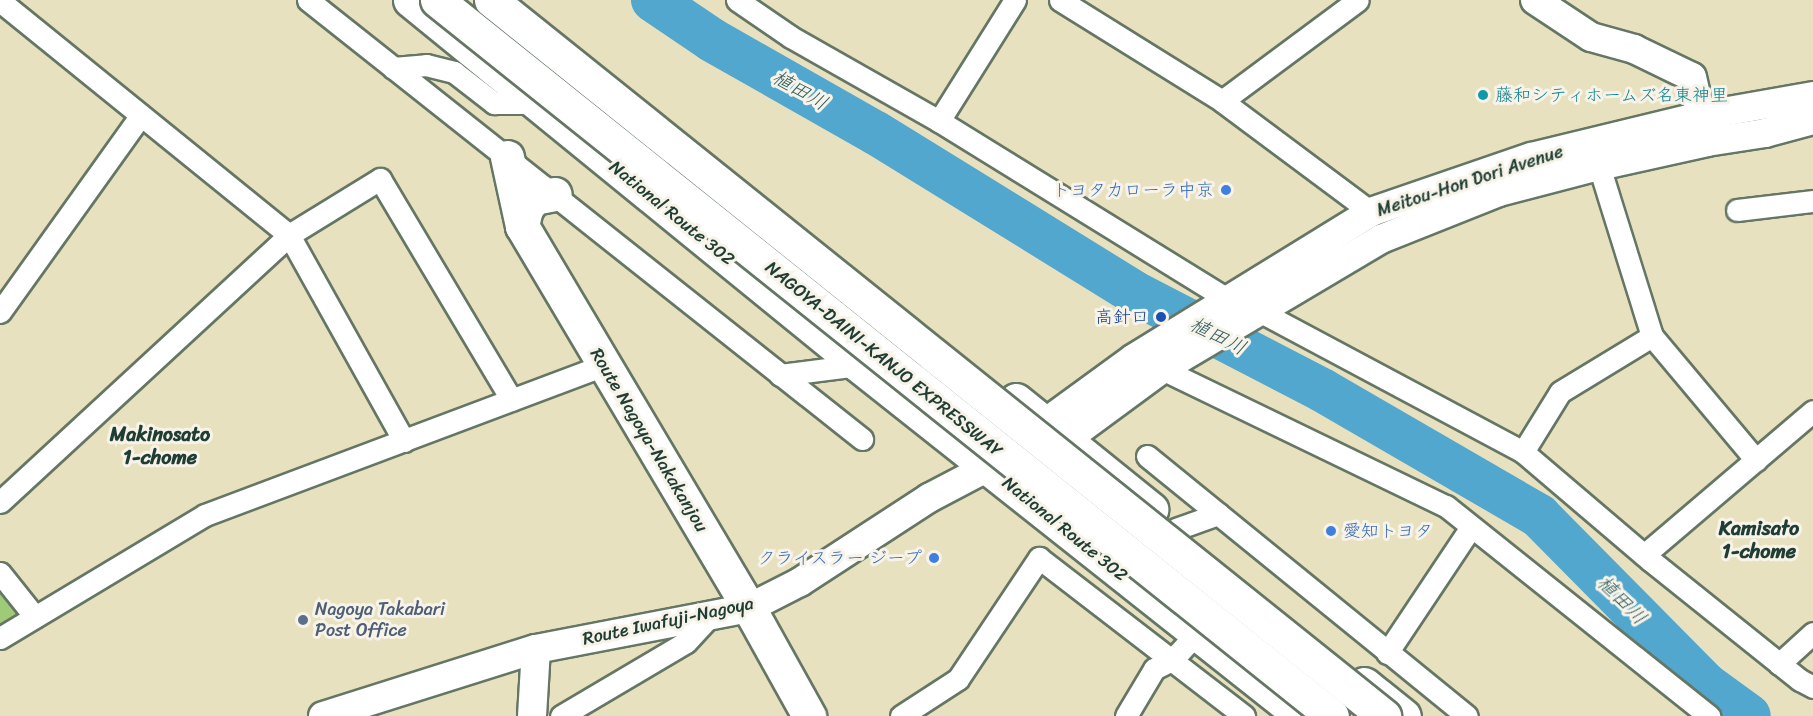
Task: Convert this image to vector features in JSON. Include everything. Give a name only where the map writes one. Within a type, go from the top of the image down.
[{"type":"main road","name":"National Route 302","points":[[410,0],[858,365],[1301,716]]},
{"type":"main road","name":"NAGOYA-DAINI-KANJO EXPRESSWAY","points":[[437,0],[1332,716]]},
{"type":"main road","name":"NAGOYA-DAINI-KANJO EXPRESSWAY","points":[[491,0],[1384,716]]},
{"type":"main road","points":[[515,0],[1055,431],[1404,716]]},
{"type":"main road","points":[[1535,0],[1591,37],[1634,49],[1692,76],[1703,129]]},
{"type":"main road","name":"Meitou-Hon Dori Avenue","points":[[988,467],[1162,369],[1381,239],[1499,192],[1599,166],[1703,129],[1813,96]]},
{"type":"main road","name":"Meitou-Hon Dori Avenue","points":[[1055,431],[1134,358],[1371,212],[1531,157],[1703,129],[1765,134],[1813,120]]},
{"type":"main road","name":"Route Nagoya-Nakakanjou","points":[[507,157],[522,226],[749,608],[809,716]]},
{"type":"main road","points":[[522,226],[526,209],[534,198],[555,194]]},
{"type":"main road","name":"Route Iwafuji-Nagoya","points":[[323,716],[536,649],[749,608],[800,582],[928,498],[988,467]]},
{"type":"main road","points":[[532,716],[536,649]]},
{"type":"street","points":[[308,0],[862,439]]},
{"type":"street","points":[[737,0],[791,37],[939,121],[1229,300]]},
{"type":"street","points":[[939,121],[1015,0]]},
{"type":"street","points":[[1060,0],[1222,101],[1371,212]]},
{"type":"street","points":[[1222,101],[1359,0]]},
{"type":"street","points":[[0,2],[289,235],[404,441]]},
{"type":"street","points":[[393,68],[426,65],[454,72],[494,103],[536,103]]},
{"type":"street","points":[[0,312],[141,115]]},
{"type":"street","points":[[1599,166],[1652,336],[1756,460]]},
{"type":"street","points":[[0,502],[289,235],[380,179],[512,400]]},
{"type":"street","points":[[1737,210],[1813,201]]},
{"type":"street","points":[[1259,311],[1522,452],[1644,555],[1779,664],[1813,687]]},
{"type":"street","points":[[1522,452],[1560,392],[1652,336]]},
{"type":"street","points":[[0,638],[205,515],[605,365]]},
{"type":"street","points":[[780,375],[858,365]]},
{"type":"street","points":[[1162,369],[1446,506],[1709,716]]},
{"type":"street","points":[[1644,555],[1813,411]]},
{"type":"street","points":[[1147,456],[1467,716]]},
{"type":"street","points":[[1176,529],[1218,514]]},
{"type":"street","points":[[1387,653],[1471,527]]},
{"type":"street","points":[[901,716],[958,679],[1040,558],[1244,716]]},
{"type":"street","points":[[0,573],[35,617]]},
{"type":"street","points":[[561,716],[686,642],[712,614]]},
{"type":"street","points":[[1779,664],[1813,633]]},
{"type":"street","points":[[1126,716],[1154,669],[1172,660],[1196,634]]},
{"type":"green space","points":[[0,583],[26,615],[0,630]]},
{"type":"waterway","name":"植田川","points":[[653,0],[712,40],[876,133],[1133,292],[1322,390],[1539,516],[1705,684],[1749,716]]},
{"type":"place","name":"藤和シティホームズ名東神里","points":[[1483,95]]},
{"type":"place","name":"トヨタカローラ中京","points":[[1226,190]]},
{"type":"place","name":"高針口","points":[[1161,317]]},
{"type":"place","name":"愛知トヨタ","points":[[1331,531]]},
{"type":"place","name":"クライスラー ジープ","points":[[934,558]]},
{"type":"place","name":"Nagoya Takabari Post Office","points":[[303,620]]},
{"type":"district","name":"Makinosato 1-chome","points":[[160,446]]},
{"type":"district","name":"Kamisato 1-chome","points":[[1759,540]]}]
